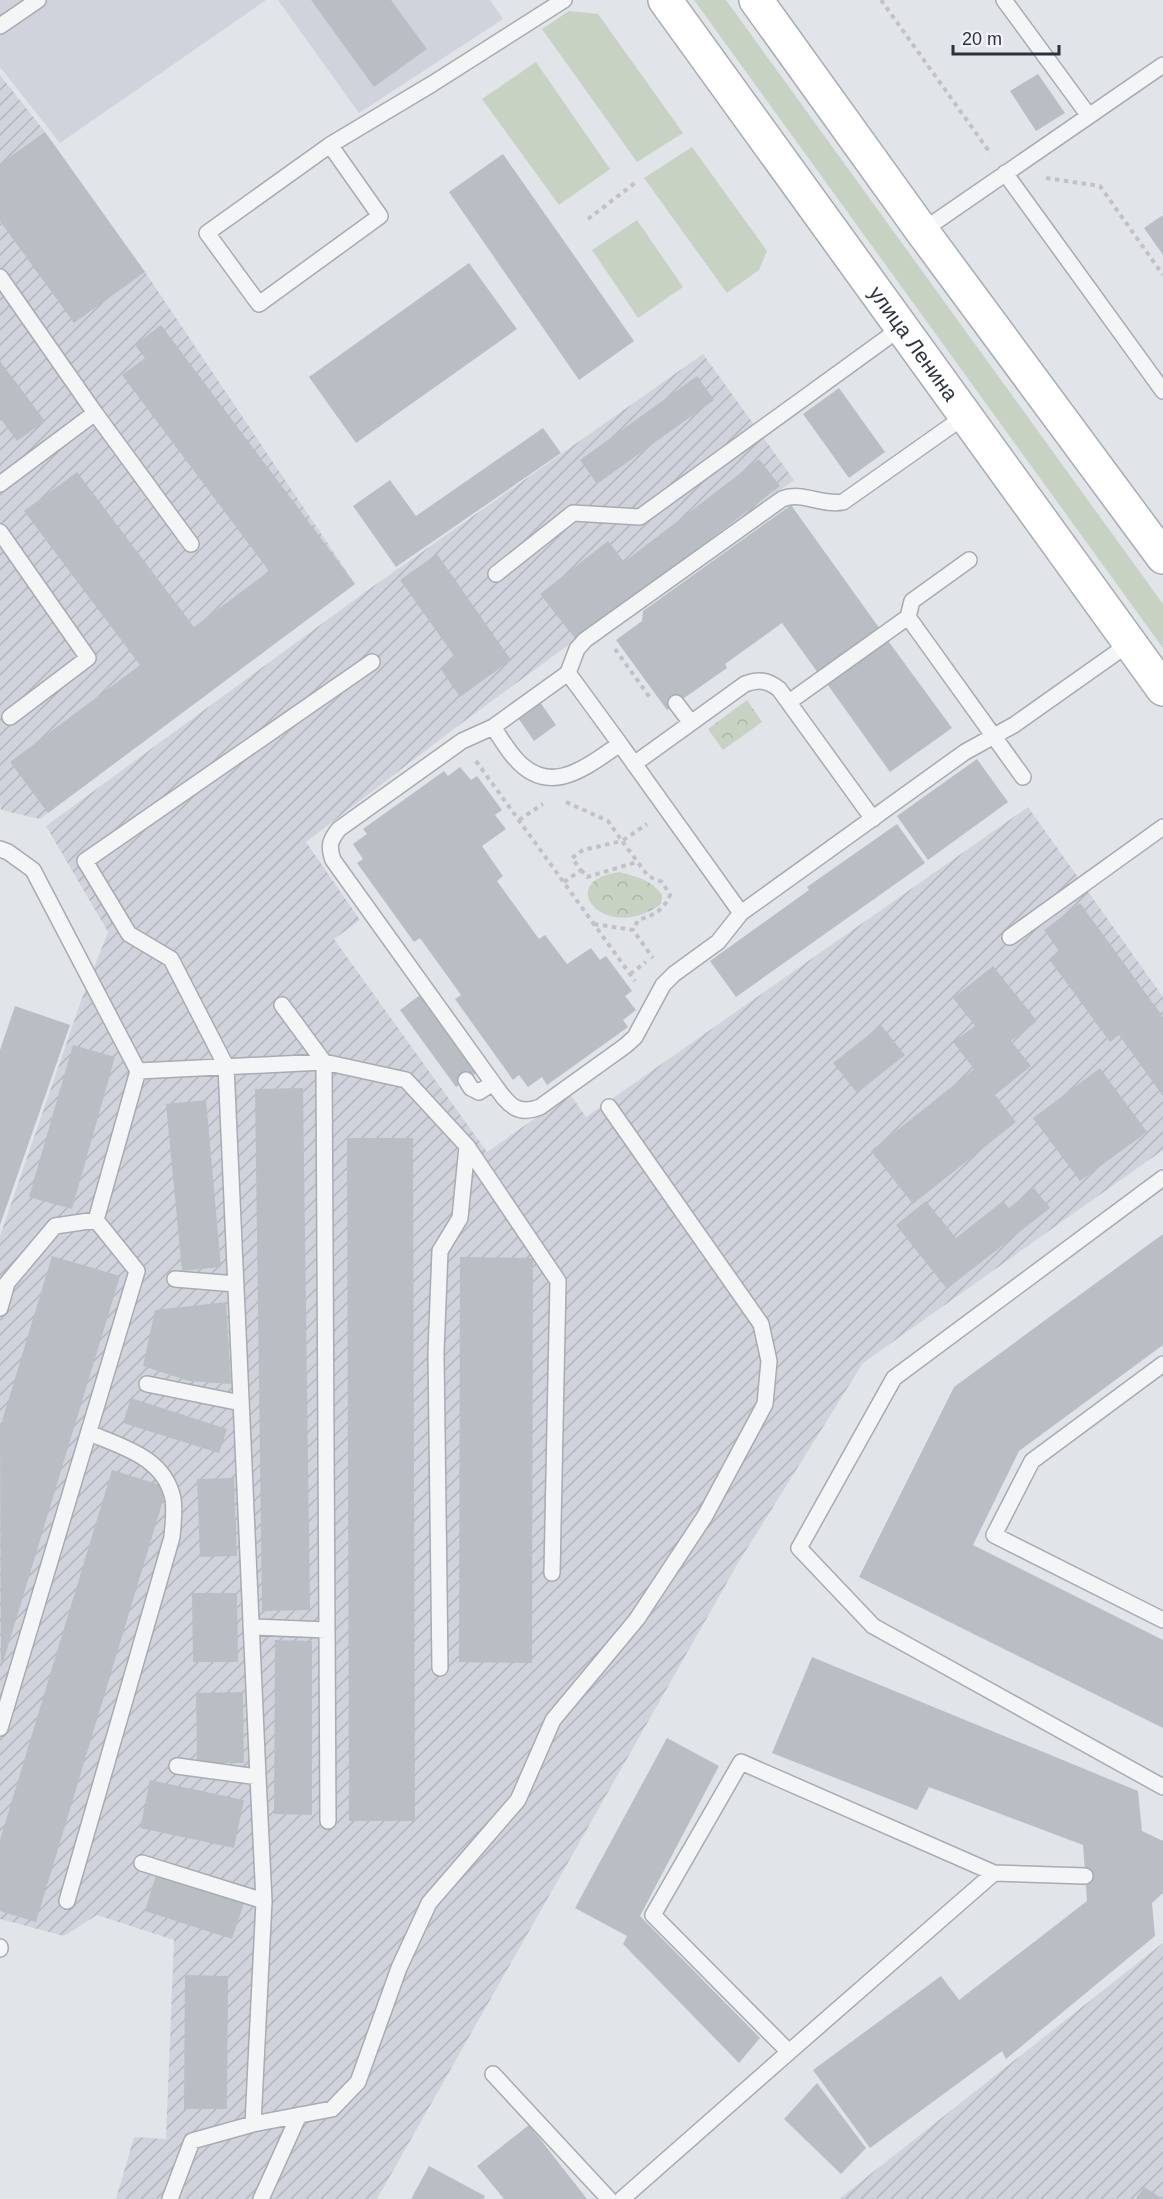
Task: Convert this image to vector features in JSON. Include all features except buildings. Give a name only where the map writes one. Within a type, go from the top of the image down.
[{"type":"main road","name":"улица Ленина","points":[[665,0],[1163,689]]},
{"type":"main road","points":[[756,0],[922,231],[1163,557]]},
{"type":"lane","points":[[0,26],[38,0]]},
{"type":"lane","points":[[330,145],[380,216],[259,304],[207,233],[330,145],[432,84],[564,0]]},
{"type":"lane","points":[[1004,0],[1089,116]]},
{"type":"lane","points":[[922,231],[1163,64]]},
{"type":"lane","points":[[1005,173],[1163,391]]},
{"type":"lane","points":[[0,277],[95,413],[191,544]]},
{"type":"lane","points":[[496,574],[573,513],[640,517],[902,327]]},
{"type":"lane","points":[[0,484],[95,413]]},
{"type":"lane","points":[[965,416],[843,502],[826,503],[793,496],[782,499],[601,629],[577,649],[568,673],[492,727],[462,741],[339,829],[331,839],[328,848],[333,860],[506,1101],[517,1110],[529,1111],[540,1107],[630,1042],[643,1024],[663,985],[674,974],[718,942],[741,913],[965,752],[1014,725],[1130,643]]},
{"type":"lane","points":[[0,532],[88,658],[10,717]]},
{"type":"lane","points":[[789,702],[908,617],[912,601],[969,560]]},
{"type":"lane","points":[[908,617],[1023,777]]},
{"type":"lane","points":[[253,2124],[264,1901],[226,1066],[171,959],[129,934],[85,861],[372,662]]},
{"type":"lane","points":[[568,673],[741,913]]},
{"type":"lane","points":[[634,764],[745,684],[757,680],[768,681],[780,688],[873,819]]},
{"type":"lane","points":[[676,703],[691,723]]},
{"type":"lane","points":[[492,727],[526,769],[539,776],[553,778],[569,776],[583,770],[620,744]]},
{"type":"lane","points":[[1010,937],[1163,827]]},
{"type":"lane","points":[[0,849],[33,870],[138,1071],[96,1220]]},
{"type":"lane","points":[[282,1005],[324,1062],[328,1821]]},
{"type":"lane","points":[[138,1071],[324,1062],[406,1080],[467,1146],[558,1281],[552,1573]]},
{"type":"lane","points":[[466,1080],[471,1088],[479,1092],[493,1083]]},
{"type":"lane","points":[[170,2199],[192,2141],[253,2124],[332,2109],[358,2082],[399,1968],[429,1903],[518,1800],[554,1720],[643,1610],[705,1516],[765,1404],[769,1361],[761,1324],[609,1107]]},
{"type":"lane","points":[[440,1668],[436,1352],[440,1251],[460,1218],[467,1146]]},
{"type":"lane","points":[[1163,1178],[894,1378],[799,1548],[873,1626],[1163,1786]]},
{"type":"lane","points":[[0,1308],[4,1282],[55,1226],[96,1220]]},
{"type":"lane","points":[[0,1728],[137,1272],[96,1220]]},
{"type":"lane","points":[[175,1279],[236,1284]]},
{"type":"lane","points":[[1163,1364],[1032,1461],[994,1535],[1163,1620]]},
{"type":"lane","points":[[147,1384],[241,1403]]},
{"type":"lane","points":[[67,1901],[172,1537],[174,1501],[168,1480],[144,1456],[89,1433]]},
{"type":"lane","points":[[251,1627],[327,1630]]},
{"type":"lane","points":[[789,2052],[653,1915],[741,1762],[994,1873],[1085,1876]]},
{"type":"lane","points":[[177,1766],[258,1777]]},
{"type":"lane","points":[[142,1863],[264,1901]]},
{"type":"lane","points":[[622,2199],[994,1873]]},
{"type":"lane","points":[[493,2074],[609,2199]]},
{"type":"lane","points":[[261,2199],[299,2115]]},
{"type":"path","points":[[588,219],[635,183]]},
{"type":"path","points":[[601,629],[676,733]]},
{"type":"path","points":[[462,741],[652,1004]]},
{"type":"path","points":[[557,803],[566,802],[608,821],[648,876],[662,882],[670,895],[664,908],[638,920],[633,930]]},
{"type":"path","points":[[519,820],[540,805],[549,804]]},
{"type":"path","points":[[637,862],[587,877],[572,858],[583,850],[622,841],[666,810]]},
{"type":"path","points":[[564,882],[581,870]]},
{"type":"path","points":[[593,924],[633,930],[653,957],[630,974]]},
{"type":"shaded area","points":[[0,0],[266,0],[60,143],[0,67]]},
{"type":"shaded area","points":[[278,0],[490,0],[503,19],[359,113]]},
{"type":"shaded area","points":[[0,75],[45,132],[145,272],[355,584],[40,819],[1,810],[0,803]]},
{"type":"shaded area","points":[[703,354],[794,480],[459,725],[306,842],[360,920],[334,939],[487,1152],[570,1094],[586,1117],[1028,807],[1163,997],[1163,1150],[863,1363],[738,1563],[377,2199],[116,2199],[134,2137],[166,2139],[174,1940],[97,1915],[64,1936],[0,1919],[0,1236],[81,1001],[108,932],[46,826],[361,595]]},
{"type":"shaded area","points":[[1163,1943],[1163,2199],[839,2199]]},
{"type":"green space","points":[[694,0],[726,0],[1163,604],[1163,648]]},
{"type":"green space","points":[[569,11],[598,14],[683,133],[637,162],[542,29]]},
{"type":"green space","points":[[536,62],[610,169],[559,205],[482,99]]},
{"type":"green space","points":[[692,147],[767,251],[759,270],[727,293],[644,178]]},
{"type":"green space","points":[[637,220],[683,287],[638,318],[592,250]]},
{"type":"green space","points":[[747,700],[762,722],[723,750],[708,729]]},
{"type":"green space","points":[[620,872],[654,886],[662,895],[661,904],[641,915],[622,918],[606,914],[594,907],[588,897],[590,887],[600,878]]}]
